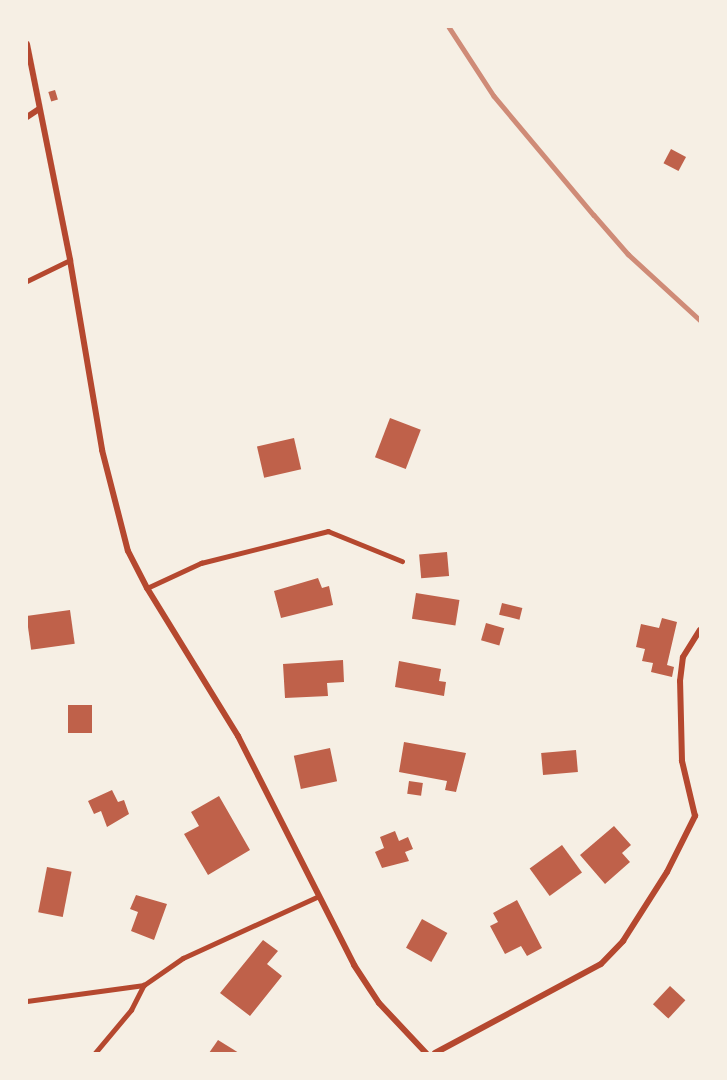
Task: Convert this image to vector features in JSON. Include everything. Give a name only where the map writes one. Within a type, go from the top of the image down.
[{"type":"street","points":[[27,44],[70,260],[102,450],[128,551],[147,588],[238,736],[319,896],[373,993],[426,1053]]},
{"type":"street","points":[[27,117],[39,109]]},
{"type":"street","points":[[435,1053],[601,964],[623,941],[687,838],[698,813],[682,761],[679,691],[683,657],[700,630]]},
{"type":"lane","points":[[27,281],[70,260]]},
{"type":"lane","points":[[147,588],[201,563],[328,531],[402,561]]},
{"type":"lane","points":[[27,1000],[144,985],[183,958],[319,896]]},
{"type":"lane","points":[[95,1053],[131,1010],[144,985]]},
{"type":"building","points":[[55,90],[58,100],[51,102],[48,92]]},
{"type":"building","points":[[671,149],[686,157],[678,171],[663,163]]},
{"type":"building","points":[[390,418],[421,430],[406,469],[375,457]]},
{"type":"building","points":[[294,438],[301,469],[264,478],[257,447]]},
{"type":"building","points":[[447,552],[449,576],[421,578],[419,554]]},
{"type":"building","points":[[318,578],[322,588],[329,586],[333,605],[281,618],[274,591]]},
{"type":"building","points":[[416,593],[459,600],[455,626],[412,619]]},
{"type":"building","points":[[502,603],[522,608],[519,620],[499,615]]},
{"type":"building","points":[[70,610],[75,644],[31,650],[27,616]]},
{"type":"building","points":[[662,618],[677,622],[667,665],[674,667],[672,677],[651,672],[653,663],[642,661],[645,649],[636,647],[641,624],[659,628]]},
{"type":"building","points":[[486,623],[504,628],[499,646],[481,640]]},
{"type":"building","points":[[343,660],[344,682],[327,683],[328,696],[285,698],[283,664]]},
{"type":"building","points":[[399,661],[441,669],[439,681],[446,682],[444,696],[395,687]]},
{"type":"building","points":[[68,705],[92,705],[92,733],[68,733]]},
{"type":"building","points":[[404,742],[466,753],[456,792],[445,790],[447,781],[399,772]]},
{"type":"building","points":[[330,748],[337,781],[301,789],[294,756]]},
{"type":"building","points":[[576,750],[578,772],[543,775],[541,753]]},
{"type":"building","points":[[409,781],[423,783],[421,796],[407,794]]},
{"type":"building","points":[[112,790],[118,802],[124,800],[129,814],[107,827],[101,811],[94,814],[88,801]]},
{"type":"building","points":[[219,796],[250,850],[208,875],[184,834],[199,826],[191,812]]},
{"type":"building","points":[[614,826],[631,845],[622,853],[630,862],[605,884],[580,855]]},
{"type":"building","points":[[395,831],[399,841],[408,837],[413,849],[405,852],[409,861],[382,868],[375,852],[384,848],[380,837]]},
{"type":"building","points":[[562,845],[582,873],[550,896],[530,869]]},
{"type":"building","points":[[47,867],[72,872],[63,917],[38,912]]},
{"type":"building","points":[[136,895],[167,904],[154,940],[131,931],[138,912],[130,909]]},
{"type":"building","points":[[517,900],[542,948],[527,956],[521,946],[505,954],[490,926],[498,922],[493,913]]},
{"type":"building","points":[[422,919],[447,933],[431,962],[406,948]]},
{"type":"building","points":[[263,940],[278,951],[267,964],[282,976],[250,1016],[220,993]]},
{"type":"building","points":[[670,986],[685,1000],[668,1019],[653,1004]]},
{"type":"building","points":[[218,1040],[239,1053],[209,1053]]},
{"type":"railway","points":[[449,27],[494,96],[594,215],[628,254],[700,320]]}]
